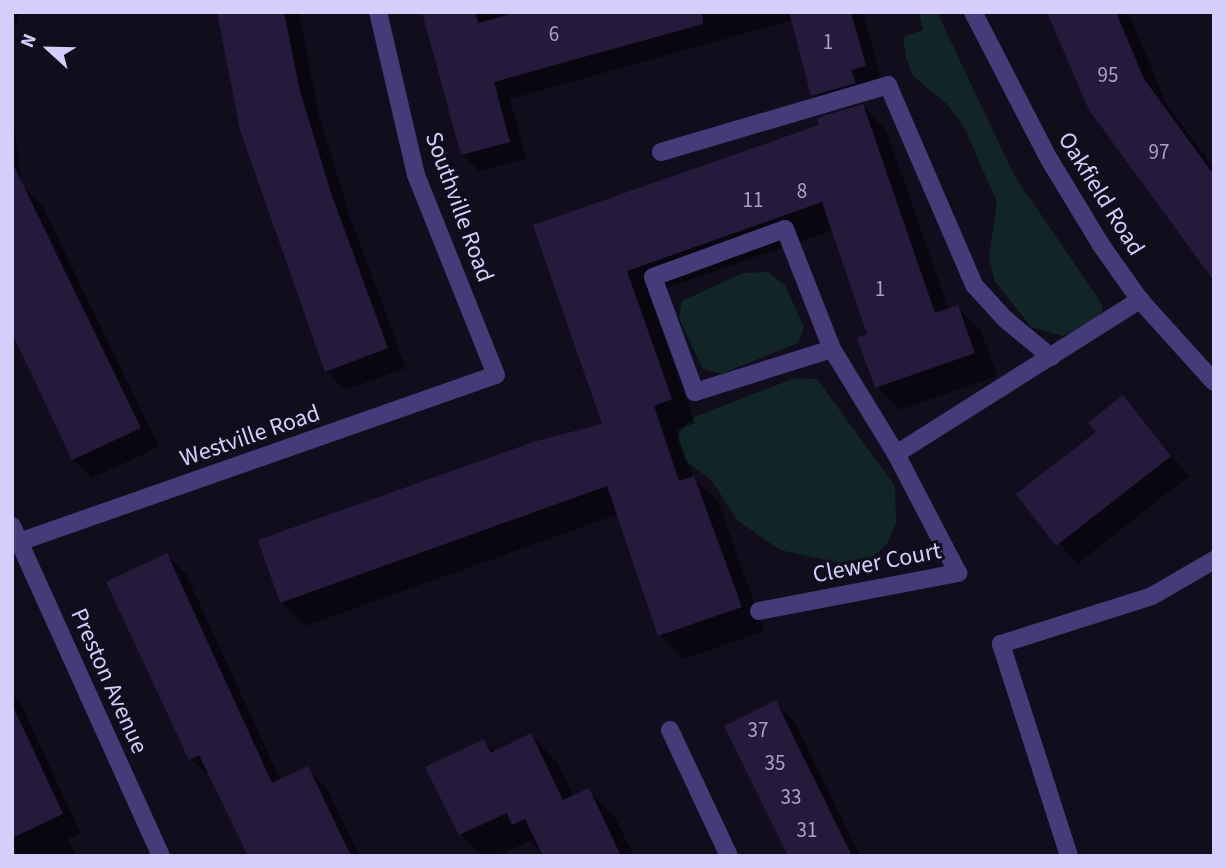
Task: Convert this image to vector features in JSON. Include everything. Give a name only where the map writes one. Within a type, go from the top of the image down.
[{"type":"street","name":"Southville Road","points":[[378,12],[416,175],[496,375]]},
{"type":"street","name":"Oakfield Road","points":[[973,12],[1049,159],[1140,300],[1214,382]]},
{"type":"street","points":[[661,152],[888,85],[974,285],[1004,319],[1051,357]]},
{"type":"street","name":"Clewer Court","points":[[759,611],[958,573],[896,454],[832,349],[785,229],[653,277],[695,392],[832,349]]},
{"type":"street","points":[[896,454],[1140,300]]},
{"type":"street","name":"Westville Road","points":[[16,534],[496,375]]},
{"type":"street","name":"Preston Avenue","points":[[16,534],[161,856]]},
{"type":"street","points":[[1069,856],[1001,644],[1152,596],[1214,560]]},
{"type":"street","points":[[670,730],[729,856]]},
{"type":"green space","points":[[919,12],[937,12],[1014,175],[1100,301],[1103,308],[1099,316],[1081,328],[1063,336],[1031,327],[994,280],[989,257],[997,202],[965,129],[947,104],[913,76],[906,58],[903,37],[923,30]]},
{"type":"green space","points":[[768,272],[785,285],[804,327],[798,343],[721,374],[703,369],[679,318],[682,301],[743,273]]},
{"type":"green space","points":[[795,378],[817,379],[895,486],[896,523],[887,544],[869,560],[849,565],[780,550],[738,521],[712,481],[685,460],[678,441],[680,431],[694,417]]},
{"type":"building","points":[[217,12],[284,12],[300,91],[331,193],[388,348],[325,372],[240,130]]},
{"type":"building","points":[[422,12],[475,12],[478,23],[518,12],[702,12],[703,24],[494,82],[510,142],[461,155]]},
{"type":"building","points":[[789,12],[851,12],[866,66],[851,70],[856,83],[811,96]]},
{"type":"building","points":[[1047,12],[1116,12],[1144,79],[1214,175],[1214,281],[1089,110]]},
{"type":"building","points":[[863,104],[935,313],[958,305],[975,353],[875,388],[857,338],[867,334],[822,202],[627,271],[672,399],[654,406],[679,481],[694,476],[742,607],[658,636],[607,486],[280,603],[258,540],[533,442],[602,424],[533,225],[819,125],[817,118]]},
{"type":"building","points":[[12,162],[141,428],[72,460],[12,333]]},
{"type":"building","points":[[1123,395],[1171,456],[1056,546],[1016,494],[1096,432],[1088,423]]},
{"type":"building","points":[[167,553],[272,783],[308,766],[351,856],[248,856],[199,755],[189,760],[106,582]]},
{"type":"building","points":[[776,700],[852,856],[788,856],[724,726]]},
{"type":"building","points":[[12,704],[63,814],[12,838]]},
{"type":"building","points":[[531,733],[563,800],[589,788],[621,856],[543,856],[525,819],[512,825],[507,813],[459,835],[425,767],[484,739],[491,753]]}]
